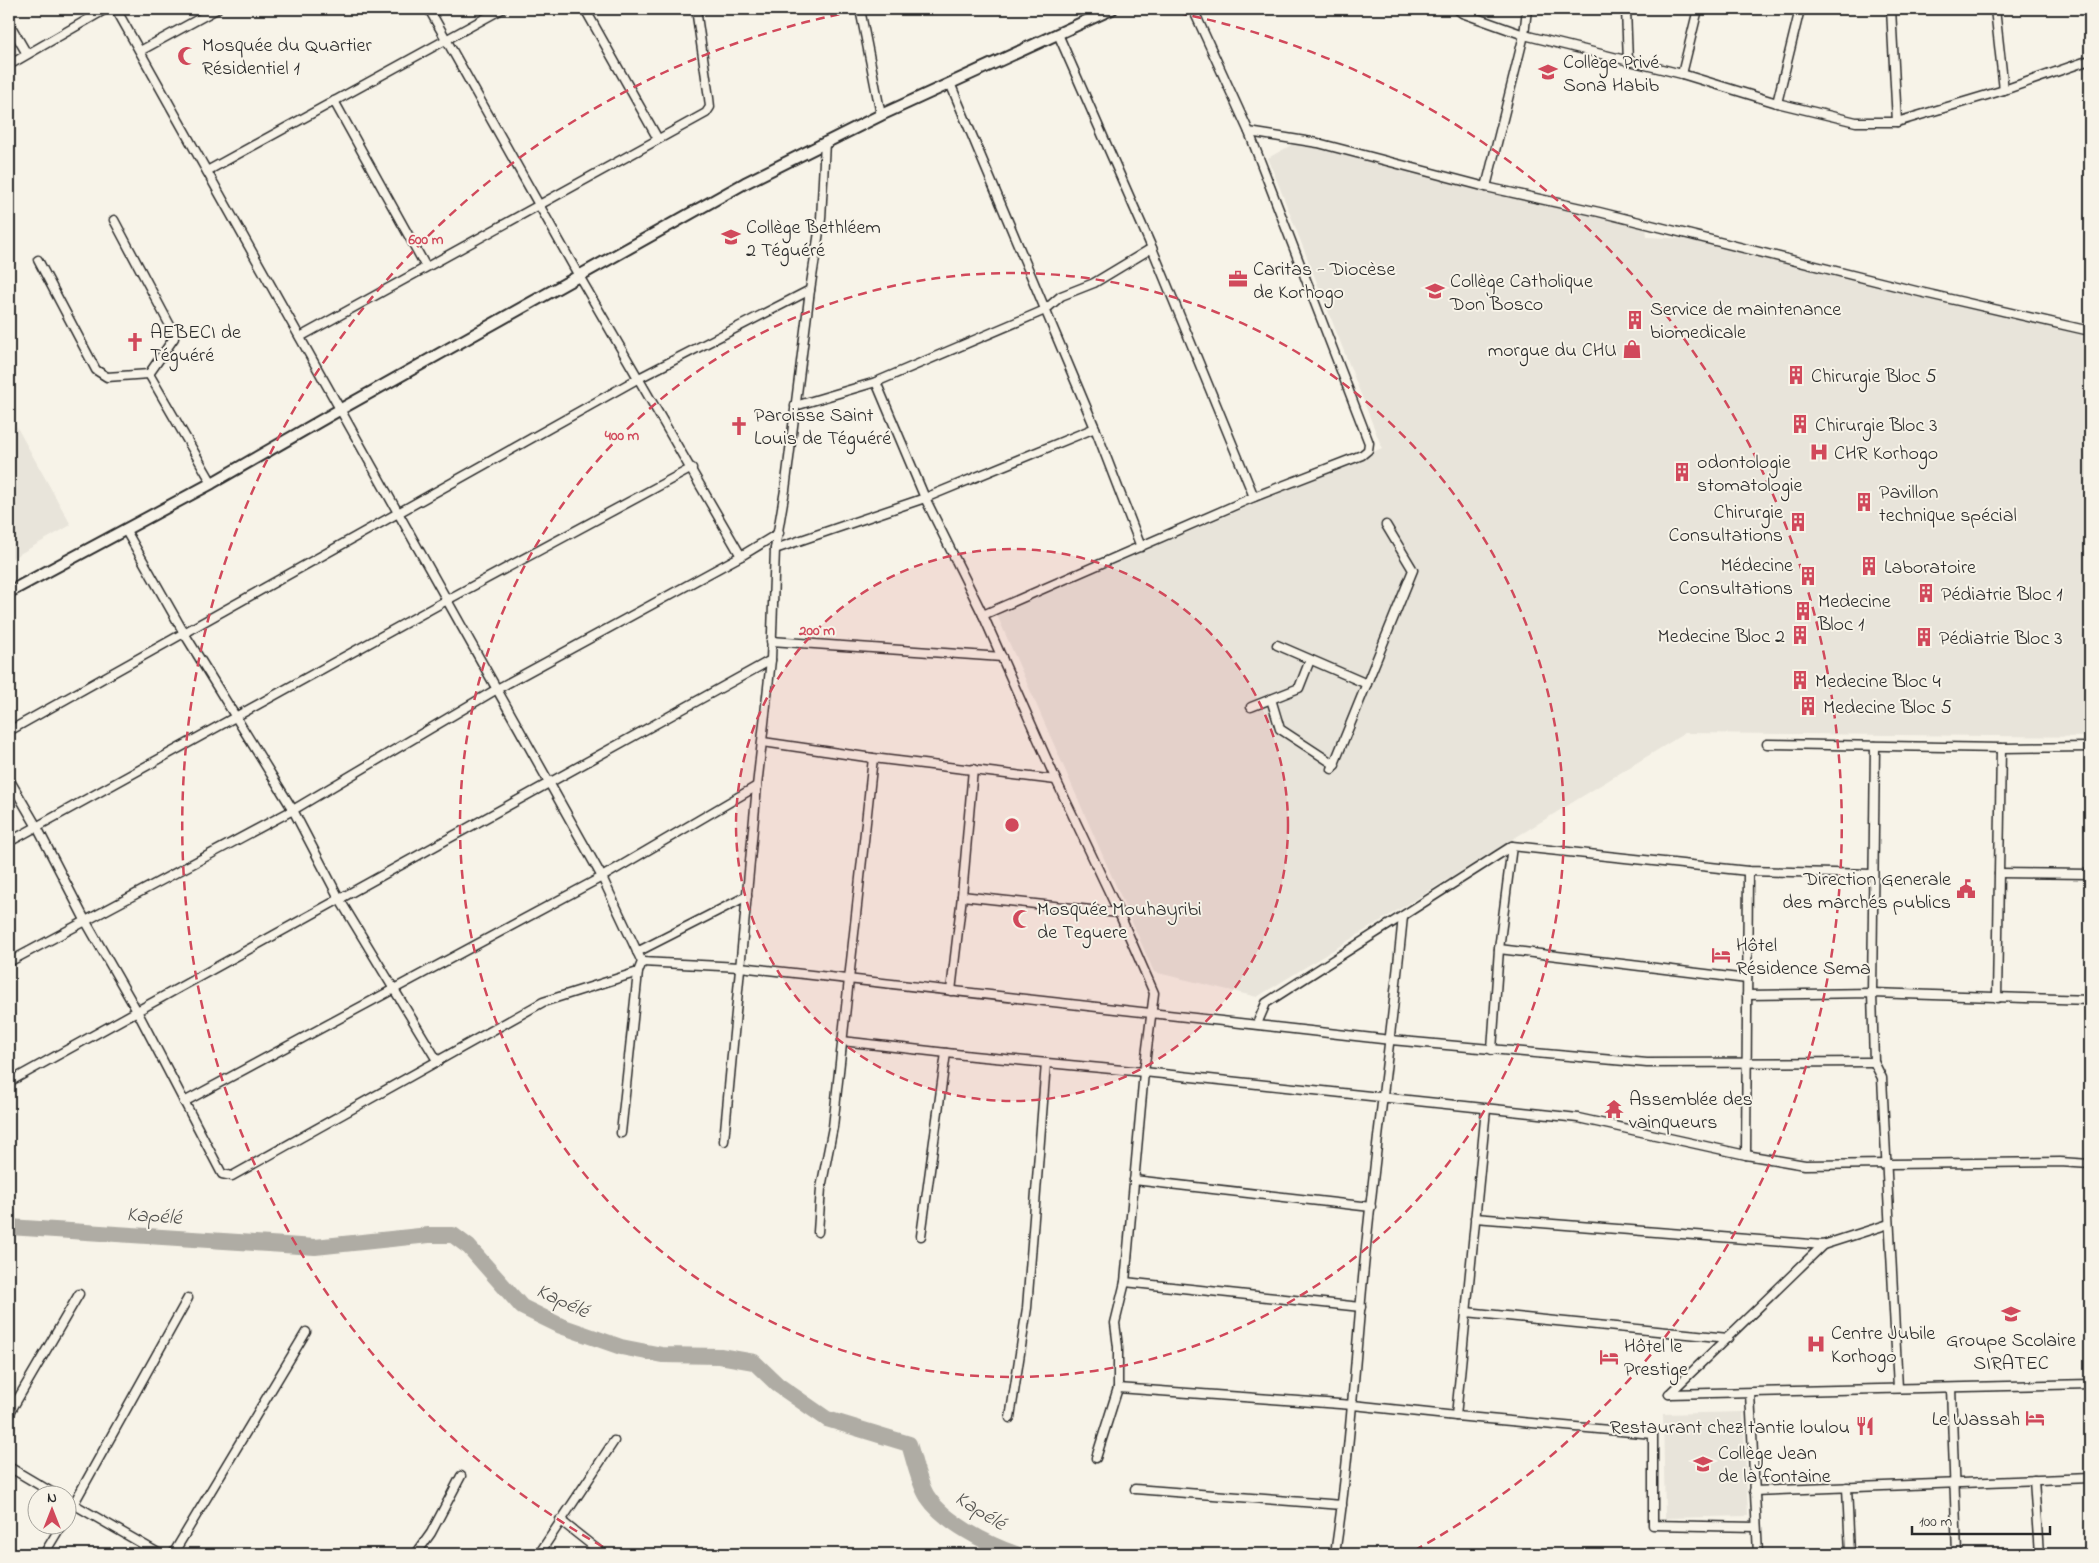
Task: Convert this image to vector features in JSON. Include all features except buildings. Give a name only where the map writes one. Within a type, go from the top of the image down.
[{"type":"street","points":[[9,65],[106,9]]},
{"type":"street","points":[[116,9],[602,877],[642,962],[638,972],[621,1133]]},
{"type":"street","points":[[140,51],[216,9]]},
{"type":"street","points":[[429,9],[578,276],[692,468],[741,556]]},
{"type":"street","points":[[207,171],[502,9]]},
{"type":"street","points":[[585,9],[658,139]]},
{"type":"street","points":[[300,337],[706,114],[710,107],[696,9]]},
{"type":"street","points":[[860,9],[881,114]]},
{"type":"street","points":[[9,592],[212,483],[745,183],[881,114],[1112,9]]},
{"type":"street","points":[[983,615],[1254,497],[1362,455],[1368,450],[1369,447],[1326,328],[1249,132],[1193,9]]},
{"type":"street","points":[[1457,9],[1462,13],[1524,35],[1682,74],[1777,103],[1856,122],[1897,122],[2004,90],[2090,60]]},
{"type":"street","points":[[1486,187],[1524,35],[1527,9]]},
{"type":"street","points":[[1626,9],[1628,62]]},
{"type":"street","points":[[1682,74],[1698,9]]},
{"type":"street","points":[[1777,103],[1800,9]]},
{"type":"street","points":[[1891,9],[1897,122]]},
{"type":"street","points":[[1994,9],[2004,90]]},
{"type":"street","points":[[9,23],[27,54]]},
{"type":"street","points":[[1058,34],[1152,248],[1254,497]]},
{"type":"street","points":[[950,83],[1095,428],[1141,547]]},
{"type":"street","points":[[334,101],[426,267]]},
{"type":"street","points":[[1249,132],[1318,143],[1486,187],[1599,212],[1920,292],[2090,331]]},
{"type":"street","points":[[724,1141],[772,641],[775,549],[779,533],[821,219],[825,142]]},
{"type":"street","points":[[114,220],[174,333],[174,338],[149,374]]},
{"type":"street","points":[[795,406],[876,382],[1045,310],[1061,296],[1094,283],[1152,248]]},
{"type":"street","points":[[38,260],[96,370],[108,377],[149,374]]},
{"type":"street","points":[[9,731],[639,378],[810,290]]},
{"type":"street","points":[[149,374],[212,483]]},
{"type":"street","points":[[876,382],[925,498],[983,615],[1154,993],[1144,1072],[1125,1282],[1115,1324],[1118,1348],[1118,1388],[1096,1458]]},
{"type":"street","points":[[775,549],[925,498],[1095,428]]},
{"type":"street","points":[[9,842],[447,600],[692,468]]},
{"type":"street","points":[[1271,699],[1280,729],[1333,767],[1413,570],[1386,525]]},
{"type":"street","points":[[125,529],[184,633],[292,810],[340,900],[438,1062]]},
{"type":"street","points":[[9,962],[292,810],[497,689],[741,556],[779,533]]},
{"type":"street","points":[[772,641],[1002,657]]},
{"type":"street","points":[[1277,645],[1367,684]]},
{"type":"street","points":[[9,1082],[770,660]]},
{"type":"street","points":[[1251,707],[1299,688],[1310,660]]},
{"type":"street","points":[[763,742],[873,758],[1056,780]]},
{"type":"street","points":[[1767,744],[2001,748],[2090,747]]},
{"type":"street","points":[[1875,746],[1872,993],[1874,1062],[1882,1078],[1898,1388]]},
{"type":"street","points":[[1997,998],[2001,748]]},
{"type":"street","points":[[818,1232],[821,1188],[833,1127],[873,758]]},
{"type":"street","points":[[951,991],[962,896],[973,769]]},
{"type":"street","points":[[9,779],[85,920],[137,1011],[222,1174],[232,1176],[543,1002],[638,972]]},
{"type":"street","points":[[184,1102],[602,877],[757,786]]},
{"type":"street","points":[[1257,1024],[1266,1003],[1512,846],[1748,871],[1873,874]]},
{"type":"street","points":[[1492,1050],[1499,949],[1512,846]]},
{"type":"street","points":[[1746,1155],[1748,871]]},
{"type":"street","points":[[1999,873],[2090,874]]},
{"type":"street","points":[[637,952],[747,896]]},
{"type":"street","points":[[962,896],[1119,913]]},
{"type":"street","points":[[1335,1554],[1353,1405],[1371,1207],[1391,1040],[1403,916]]},
{"type":"street","points":[[1499,949],[1747,980]]},
{"type":"street","points":[[642,962],[740,967],[1391,1040],[1647,1063],[1874,1062]]},
{"type":"street","points":[[1747,995],[1872,993],[2090,1000]]},
{"type":"street","points":[[842,1041],[1383,1096],[1578,1118],[1746,1155],[1805,1165],[2060,1162],[2090,1164]]},
{"type":"street","points":[[920,1236],[946,1053]]},
{"type":"street","points":[[1010,1418],[1027,1308],[1046,1063]]},
{"type":"street","points":[[1456,1416],[1486,1108]]},
{"type":"street","points":[[1134,1180],[1371,1207]]},
{"type":"street","points":[[1475,1218],[1823,1245],[1889,1224]]},
{"type":"street","points":[[1823,1245],[1669,1394],[2090,1384]]},
{"type":"street","points":[[1125,1282],[1361,1307]]},
{"type":"street","points":[[9,1414],[79,1294]]},
{"type":"street","points":[[78,1488],[188,1298]]},
{"type":"street","points":[[1466,1312],[1728,1338]]},
{"type":"street","points":[[173,1554],[306,1332]]},
{"type":"street","points":[[1118,1388],[1353,1405],[1653,1434],[1653,1525],[1756,1527]]},
{"type":"street","points":[[1951,1388],[1957,1554]]},
{"type":"street","points":[[1750,1393],[1758,1554]]},
{"type":"street","points":[[539,1554],[614,1441]]},
{"type":"street","points":[[9,1467],[41,1486]]},
{"type":"street","points":[[416,1554],[432,1533],[460,1476]]},
{"type":"street","points":[[1754,1491],[2090,1478]]},
{"type":"street","points":[[2034,1480],[2038,1554]]},
{"type":"street","points":[[1847,1487],[1850,1554]]},
{"type":"street","points":[[1135,1490],[1342,1505]]},
{"type":"street","points":[[78,1507],[160,1554]]},
{"type":"street","points":[[560,1520],[603,1554]]},
{"type":"street","points":[[44,1554],[55,1536]]},
{"type":"shaded area","points":[[1295,143],[1549,206],[1646,227],[1647,237],[1689,239],[2082,335],[2090,401],[2090,737],[1685,733],[1257,997],[1154,972],[997,615],[1382,448],[1268,158]]},
{"type":"shaded area","points":[[9,413],[71,525],[9,560]]},
{"type":"shaded area","name":"Collège Jean de la fontaine","points":[[1743,1412],[1748,1516],[1665,1518],[1663,1414]]},
{"type":"waterway","name":"Kapélé","points":[[9,1227],[315,1247],[429,1235],[453,1235],[469,1247],[522,1307],[561,1326],[621,1347],[662,1355],[720,1356],[754,1362],[778,1385],[827,1419],[909,1444],[921,1484],[935,1506],[944,1515],[967,1531],[1016,1554]]},
{"type":"place","name":"Mosquée du Quartier Résidentiel 1","points":[[187,56]]},
{"type":"place","name":"Collège Privé Sona Habib","points":[[1548,72]]},
{"type":"place","name":"Collège Bethléem 2 Téguéré","points":[[731,237]]},
{"type":"place","name":"Caritas - Diocèse de Korhogo","points":[[1238,279]]},
{"type":"place","name":"Collège Catholique Don Bosco","points":[[1435,291]]},
{"type":"place","name":"Service de maintenance biomedicale","points":[[1635,320]]},
{"type":"place","name":"AEBECI de Téguéré","points":[[135,342]]},
{"type":"place","name":"morgue du CHU","points":[[1632,349]]},
{"type":"place","name":"Chirurgie Bloc 5","points":[[1796,375]]},
{"type":"place","name":"Chirurgie Bloc 3","points":[[1800,424]]},
{"type":"place","name":"Paroisse Saint Louis de Téguéré","points":[[739,426]]},
{"type":"place","name":"CHR Korhogo","points":[[1819,452]]},
{"type":"place","name":"odontologie stomatologie","points":[[1682,472]]},
{"type":"place","name":"Pavillon technique spécial","points":[[1864,502]]},
{"type":"place","name":"Chirurgie Consultations","points":[[1798,522]]},
{"type":"place","name":"Laboratoire","points":[[1869,566]]},
{"type":"place","name":"Médecine Consultations","points":[[1808,576]]},
{"type":"place","name":"Pédiatrie Bloc 1","points":[[1926,593]]},
{"type":"place","name":"Medecine Bloc 1","points":[[1803,611]]},
{"type":"place","name":"Medecine Bloc 2","points":[[1800,635]]},
{"type":"place","name":"Pédiatrie Bloc 3","points":[[1924,637]]},
{"type":"place","name":"Medecine Bloc 4","points":[[1800,680]]},
{"type":"place","name":"Medecine Bloc 5","points":[[1808,706]]},
{"type":"place","name":"Direction Generale des marchés publics","points":[[1966,889]]},
{"type":"place","name":"Mosquée Mouhayribi de Teguere","points":[[1022,919]]},
{"type":"place","name":"Hôtel Résidence Sema","points":[[1721,955]]},
{"type":"place","name":"Assemblée des vainqueurs","points":[[1614,1109]]},
{"type":"place","name":"Groupe Scolaire SIRATEC","points":[[2011,1314]]},
{"type":"place","name":"Centre Jubile Korhogo","points":[[1816,1344]]},
{"type":"place","name":"Hôtel le Prestige","points":[[1609,1357]]},
{"type":"place","name":"Le Wassah","points":[[2035,1418]]},
{"type":"place","name":"Restaurant chez tantie loulou","points":[[1865,1426]]},
{"type":"place","name":"Collège Jean de la fontaine","points":[[1703,1464]]}]
